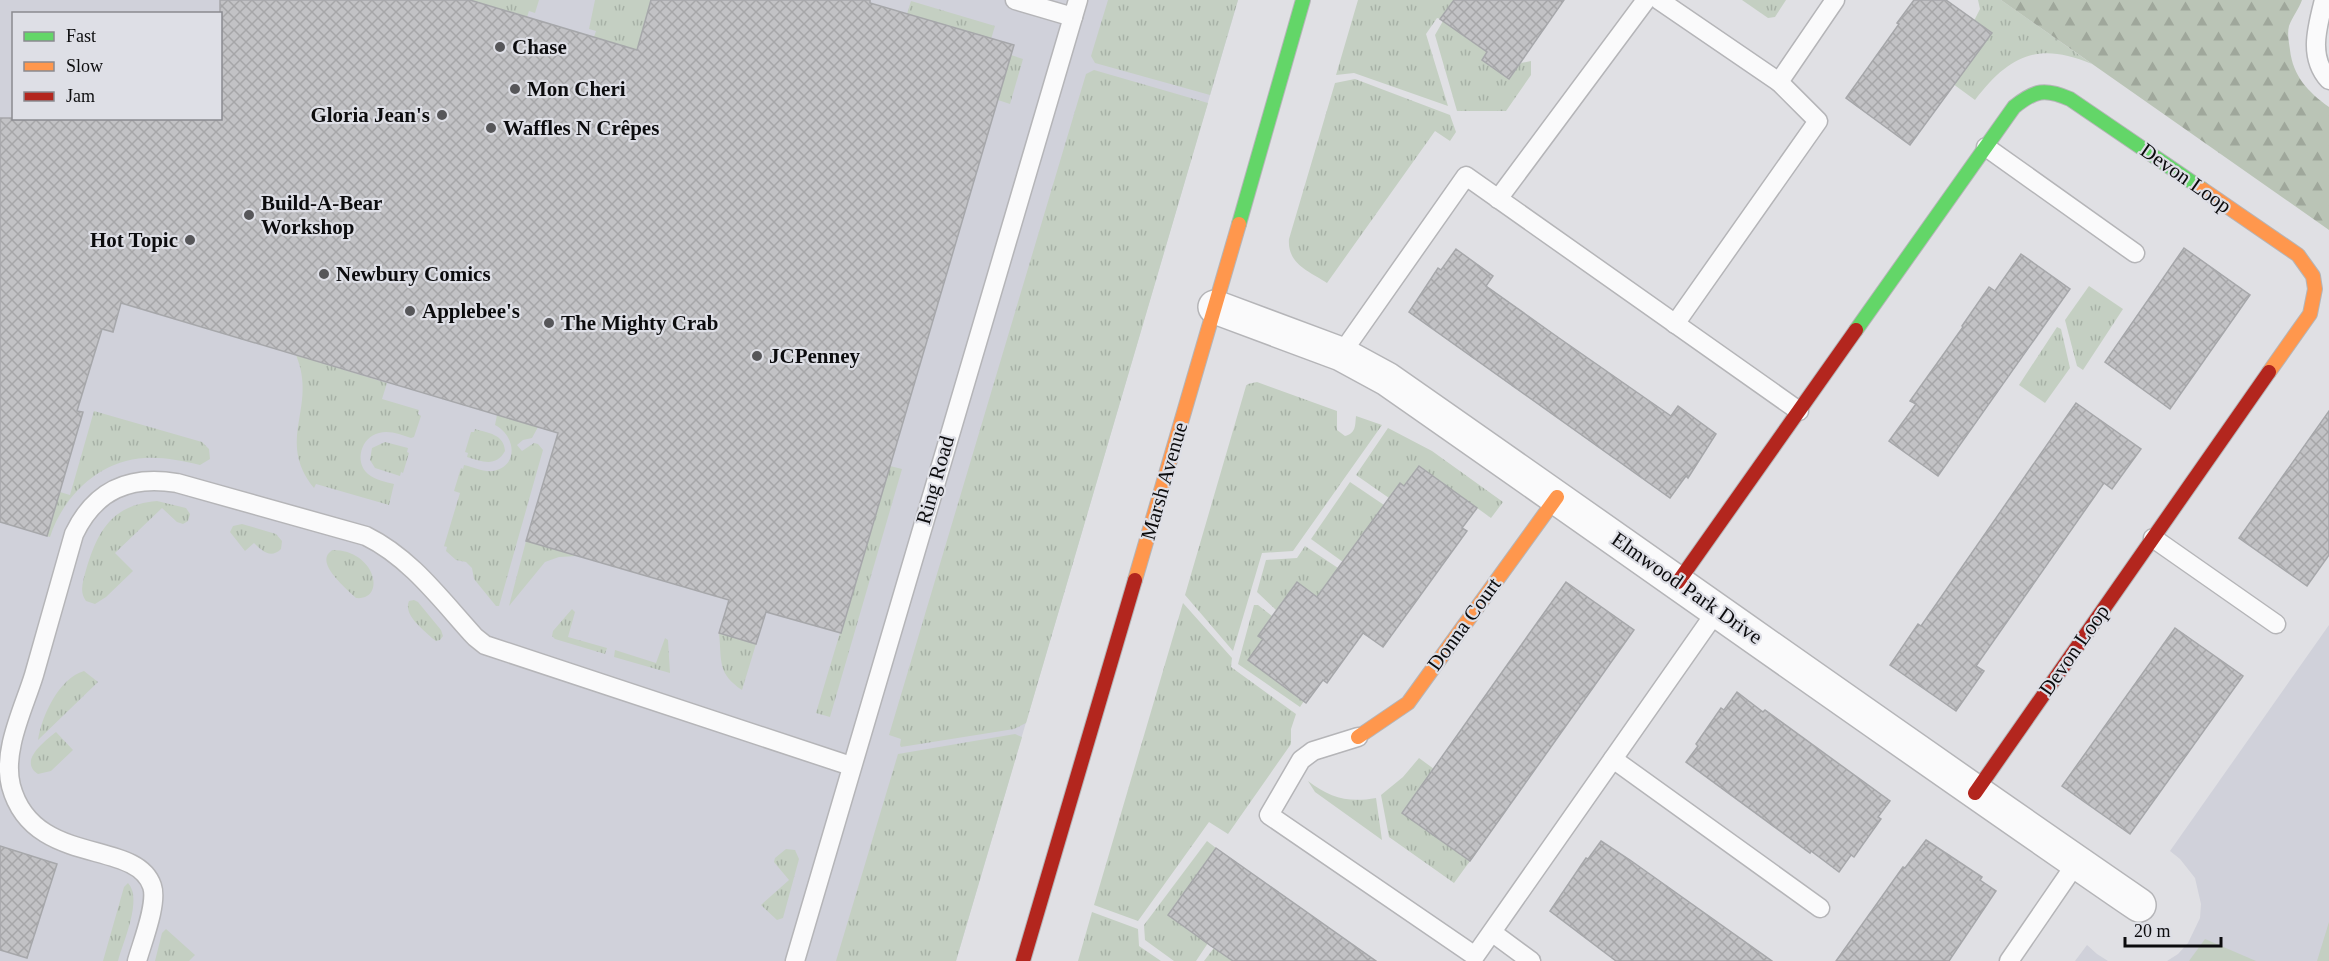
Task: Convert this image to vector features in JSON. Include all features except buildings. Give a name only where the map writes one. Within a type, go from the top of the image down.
[{"type":"street","name":"Marsh Avenue","points":[[1023,961],[1303,0]]},
{"type":"street","name":"Devon Loop","points":[[1678,582],[2014,106],[2026,96],[2040,90],[2055,92],[2070,99],[2298,255],[2310,268],[2315,284],[2315,299],[2310,314],[1975,793]]},
{"type":"street","name":"Elmwood Park Drive","points":[[1215,307],[1341,354],[1387,379],[1718,609],[1975,793],[2139,905]]},
{"type":"street","name":"Donna Court","points":[[1358,737],[1408,703],[1557,497]]},
{"type":"lane","points":[[1015,0],[1075,9]]},
{"type":"lane","points":[[1498,199],[1646,0]]},
{"type":"lane","points":[[1659,0],[1779,82],[1818,121],[1675,324]]},
{"type":"lane","points":[[1779,82],[1835,0]]},
{"type":"lane","points":[[2324,0],[2315,46],[2321,72],[2329,80]]},
{"type":"lane","name":"Ring Road","points":[[795,961],[1075,9]]},
{"type":"lane","points":[[1986,147],[2135,253]]},
{"type":"lane","points":[[1341,354],[1466,176],[1799,411]]},
{"type":"lane","points":[[136,961],[153,901],[153,886],[147,876],[127,863],[51,837],[38,830],[20,809],[10,783],[9,768],[16,731],[74,534],[88,510],[105,495],[128,484],[158,480],[177,483],[366,536],[406,563],[485,645],[851,766]]},
{"type":"lane","points":[[2152,538],[2276,624]]},
{"type":"lane","points":[[1358,737],[1313,751],[1301,760],[1269,814],[1475,956],[1718,609]]},
{"type":"lane","points":[[1613,759],[1820,908]]},
{"type":"lane","points":[[2009,961],[2077,862]]},
{"type":"lane","points":[[1492,933],[1531,961]]},
{"type":"shaded area","points":[[0,0],[1238,0],[956,961],[0,961]]},
{"type":"shaded area","points":[[2329,625],[2329,961],[2167,961],[2178,954],[2188,943],[2200,918],[2201,904],[2195,878],[2180,859],[2170,851]]},
{"type":"shaded area","points":[[2087,945],[2097,954],[2108,961],[2075,961]]},
{"type":"green space","points":[[470,0],[539,0],[535,13],[529,11],[527,17]]},
{"type":"green space","points":[[595,0],[651,0],[637,50],[594,37],[596,31],[589,29]]},
{"type":"green space","points":[[1108,0],[1238,0],[1210,95],[1095,63],[1091,56]]},
{"type":"green space","points":[[1358,0],[1454,0],[1441,19],[1437,18],[1426,34],[1448,106],[1354,73],[1336,75]]},
{"type":"green space","points":[[1742,0],[1786,0],[1775,17],[1768,18]]},
{"type":"green space","points":[[1978,0],[2001,0],[2092,64],[2073,57],[2055,54],[2026,57],[2012,63],[2000,73],[1975,100],[1945,78],[1980,9]]},
{"type":"green space","points":[[2001,0],[2302,0],[2289,26],[2289,41],[2294,68],[2298,76],[2314,95],[2329,107],[2329,230]]},
{"type":"green space","points":[[911,1],[995,26],[991,39],[907,14]]},
{"type":"green space","points":[[1443,21],[1487,52],[1482,60],[1509,79],[1521,63],[1531,61],[1531,75],[1506,111],[1457,111],[1435,35]]},
{"type":"green space","points":[[1011,55],[1023,59],[1010,104],[998,100]]},
{"type":"green space","points":[[1094,70],[1208,103],[1026,723],[1014,729],[901,747],[901,739],[889,735],[1086,74]]},
{"type":"green space","points":[[1355,79],[1450,115],[1456,132],[1450,141],[1435,131],[1327,283],[1295,261],[1289,248],[1289,239],[1335,83]]},
{"type":"green space","points":[[2089,286],[2123,309],[2083,370],[2077,366],[2065,320]]},
{"type":"green space","points":[[2057,327],[2061,329],[2070,368],[2045,403],[2019,385]]},
{"type":"green space","points":[[296,355],[387,383],[382,399],[419,410],[418,414],[421,416],[414,437],[391,432],[379,433],[368,439],[361,451],[361,463],[368,474],[394,484],[389,505],[316,484],[314,488],[303,470],[298,454],[297,438],[303,391]]},
{"type":"green space","points":[[1257,382],[1337,411],[1337,430],[1345,436],[1353,431],[1356,416],[1382,425],[1293,551],[1262,553],[1233,651],[1185,595],[1246,386]]},
{"type":"green space","points":[[94,411],[202,442],[209,449],[210,459],[200,465],[145,458],[113,465],[86,483],[74,495],[56,522],[50,537],[47,536],[60,492],[70,495]]},
{"type":"green space","points":[[497,415],[538,427],[532,438],[523,440],[517,445],[522,451],[534,443],[543,450],[499,606],[496,606],[474,579],[472,568],[466,562],[456,560],[444,546],[460,493],[454,491],[461,468],[463,469],[464,465],[493,471],[501,468],[511,457],[512,450],[507,436],[495,425]]},
{"type":"green space","points":[[1388,428],[1432,451],[1503,502],[1491,518],[1419,466],[1404,486],[1400,483],[1389,498],[1356,475]]},
{"type":"green space","points":[[475,429],[494,435],[502,441],[505,451],[497,460],[488,462],[467,457],[468,453],[465,452],[471,432]]},
{"type":"green space","points":[[385,442],[408,448],[409,453],[400,476],[375,468],[370,460],[372,448]]},
{"type":"green space","points":[[890,466],[902,469],[830,717],[816,713]]},
{"type":"green space","points":[[1350,482],[1384,505],[1343,562],[1311,539]]},
{"type":"green space","points":[[157,501],[186,508],[190,514],[188,521],[183,524],[177,522],[162,508],[115,553],[133,571],[106,597],[95,604],[86,601],[82,590],[84,578],[96,543],[109,522],[129,508]]},
{"type":"green space","points":[[242,524],[276,534],[282,541],[281,549],[270,554],[254,543],[245,551],[230,532],[233,526]]},
{"type":"green space","points":[[526,541],[577,556],[559,557],[545,562],[509,606]]},
{"type":"green space","points":[[1305,546],[1338,568],[1317,597],[1297,582],[1276,610],[1257,592],[1266,560],[1297,558]]},
{"type":"green space","points":[[333,550],[348,552],[367,566],[374,584],[372,592],[366,597],[356,598],[333,575],[326,561]]},
{"type":"green space","points":[[414,600],[441,630],[443,636],[440,640],[436,641],[432,638],[411,616],[408,606],[409,601]]},
{"type":"green space","points":[[1183,603],[1232,658],[1231,667],[1296,714],[1291,729],[1291,744],[1228,834],[1209,822],[1138,921],[1094,905]]},
{"type":"green space","points":[[1254,605],[1258,605],[1272,616],[1258,636],[1263,639],[1248,660],[1304,701],[1300,707],[1238,664]]},
{"type":"green space","points":[[572,609],[575,612],[568,637],[607,648],[605,654],[555,639],[552,636],[553,631]]},
{"type":"green space","points":[[719,633],[756,644],[742,690],[728,678],[722,666]]},
{"type":"green space","points":[[665,638],[668,640],[670,673],[614,657],[615,650],[656,663]]},
{"type":"green space","points":[[84,671],[98,682],[38,740],[47,710],[59,690],[75,675]]},
{"type":"green space","points":[[56,732],[73,750],[51,771],[38,774],[33,769],[32,757],[40,746]]},
{"type":"green space","points":[[1015,734],[1022,737],[956,961],[836,961],[898,754]]},
{"type":"green space","points":[[1419,758],[1434,769],[1402,813],[1470,861],[1454,883],[1389,837],[1381,795],[1403,777]]},
{"type":"green space","points":[[1308,781],[1324,792],[1340,798],[1357,800],[1376,798],[1382,840],[1315,792]]},
{"type":"green space","points":[[1207,841],[1216,848],[1168,915],[1208,943],[1196,961],[1174,961],[1145,940],[1144,925]]},
{"type":"green space","points":[[786,849],[795,850],[799,859],[783,918],[777,920],[761,905],[789,880],[774,862],[775,858]]},
{"type":"green space","points":[[128,883],[132,890],[133,910],[118,961],[103,961],[124,887]]},
{"type":"green space","points":[[1092,912],[1138,929],[1139,946],[1161,961],[1078,961]]},
{"type":"green space","points":[[2329,922],[2329,961],[2317,961]]},
{"type":"green space","points":[[166,929],[195,955],[189,961],[155,961],[162,933]]},
{"type":"green space","points":[[2205,939],[2256,961],[2189,961]]},
{"type":"green space","points":[[1214,948],[1233,961],[1204,961]]},
{"type":"traffic: fast","points":[[1239,224],[1303,0]]},
{"type":"traffic: fast","points":[[1856,330],[2014,107],[2034,94],[2047,92],[2070,99],[2202,189]]},
{"type":"traffic: slow","points":[[2202,189],[2298,255],[2313,276],[2315,289],[2310,314],[2269,372]]},
{"type":"traffic: slow","points":[[1135,580],[1239,224]]},
{"type":"traffic: slow","points":[[1358,737],[1408,703],[1557,497]]},
{"type":"traffic: jam","points":[[1678,582],[1856,330]]},
{"type":"traffic: jam","points":[[1975,793],[2269,372]]},
{"type":"traffic: jam","points":[[1023,961],[1135,580]]},
{"type":"place","name":"Chase","points":[[500,47]]},
{"type":"place","name":"Mon Cheri","points":[[515,89]]},
{"type":"place","name":"Gloria Jean's","points":[[442,115]]},
{"type":"place","name":"Waffles N Crȇpes","points":[[491,128]]},
{"type":"place","name":"Build-A-Bear Workshop","points":[[249,215]]},
{"type":"place","name":"Hot Topic","points":[[190,240]]},
{"type":"place","name":"Newbury Comics","points":[[324,274]]},
{"type":"place","name":"Applebee's","points":[[410,311]]},
{"type":"place","name":"The Mighty Crab","points":[[549,323]]},
{"type":"place","name":"JCPenney","points":[[757,356]]}]
